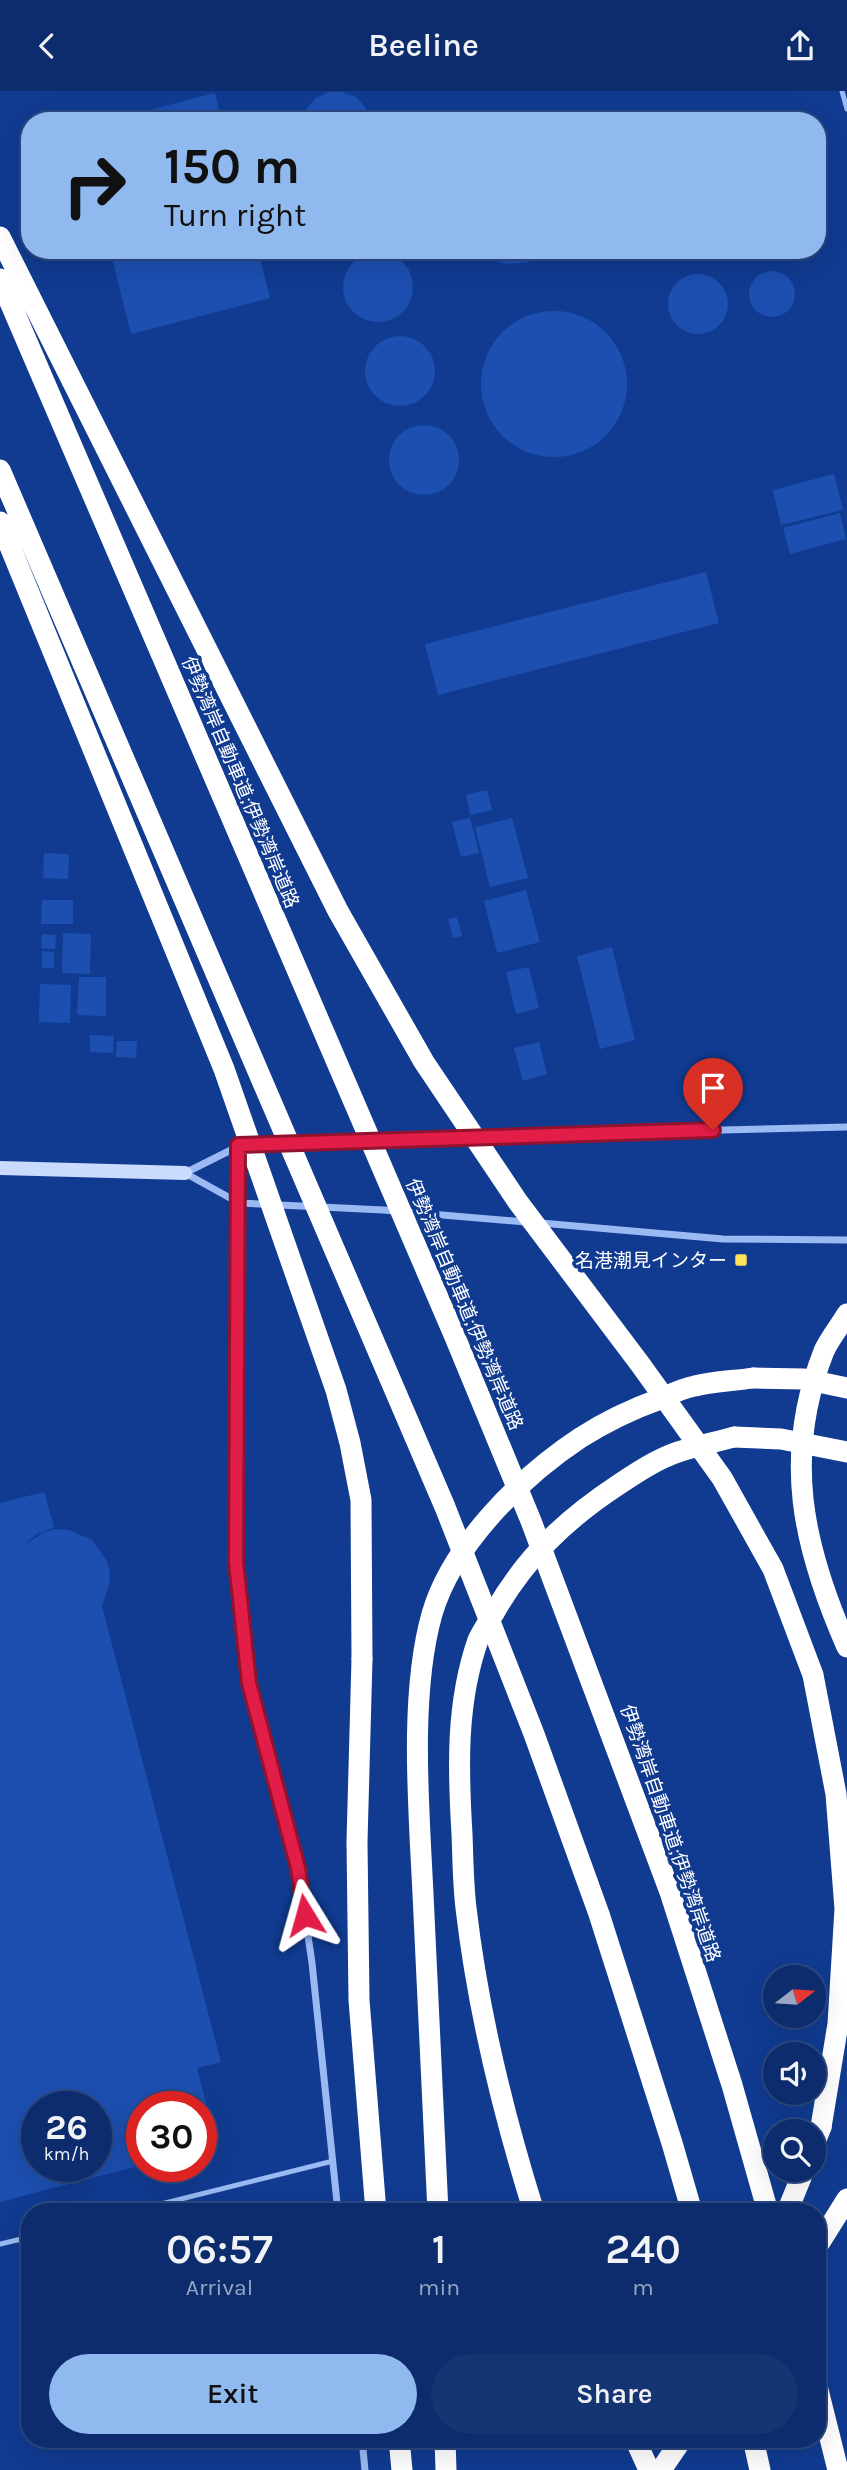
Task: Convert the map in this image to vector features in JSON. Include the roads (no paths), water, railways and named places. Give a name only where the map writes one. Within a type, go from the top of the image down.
[{"type":"highway","points":[[0,237],[338,911],[424,1062],[518,1202],[722,1478],[773,1569],[813,1675],[836,1794],[844,1896],[838,2024],[822,2119]]},
{"type":"highway","name":"伊勢湾岸自動車道;伊勢湾岸道路","points":[[0,279],[455,1337],[531,1521],[670,1892],[732,2085],[765,2203]]},
{"type":"highway","points":[[0,470],[445,1507],[534,1734],[599,1914],[689,2203]]},
{"type":"highway","points":[[0,522],[224,1069],[314,1324],[350,1443],[361,1500],[363,1571],[357,1842],[359,2000],[375,2203]]},
{"type":"highway","points":[[847,1314],[825,1349],[805,1410],[800,1477],[808,1536],[824,1593],[847,1647]]},
{"type":"highway","points":[[438,2203],[420,1827],[419,1724],[422,1669],[432,1614],[449,1575],[475,1536],[525,1482],[580,1438],[629,1411],[694,1386],[753,1378],[804,1379],[847,1388]]},
{"type":"highway","points":[[531,2203],[501,2100],[480,1999],[466,1907],[460,1795],[460,1721],[467,1679],[479,1637],[524,1567],[558,1529],[635,1474],[677,1452],[734,1437],[781,1439],[847,1452]]},
{"type":"highway","points":[[791,2203],[799,2182]]},
{"type":"highway","points":[[826,2233],[847,2199]]},
{"type":"highway","points":[[826,2422],[838,2470]]},
{"type":"highway","points":[[400,2448],[402,2470]]},
{"type":"highway","points":[[445,2448],[446,2470]]},
{"type":"highway","points":[[640,2448],[651,2470]]},
{"type":"highway","points":[[651,2470],[663,2448]]},
{"type":"highway","points":[[661,2470],[676,2448]]},
{"type":"highway","points":[[755,2448],[760,2470]]},
{"type":"street","points":[[185,1173],[238,1145],[391,1138],[847,1126]]},
{"type":"street","points":[[238,1145],[236,1562],[249,1683],[298,1868],[312,1963],[337,2203]]},
{"type":"street","points":[[0,1168],[185,1173],[239,1203],[383,1210],[723,1239],[847,1240]]},
{"type":"street","points":[[363,2448],[365,2470]]},
{"type":"lane","points":[[842,91],[847,109]]},
{"type":"lane","points":[[165,2203],[333,2161]]},
{"type":"lane","points":[[0,2244],[21,2239]]},
{"type":"place","name":"名港潮見インター","points":[[741,1260]]}]
